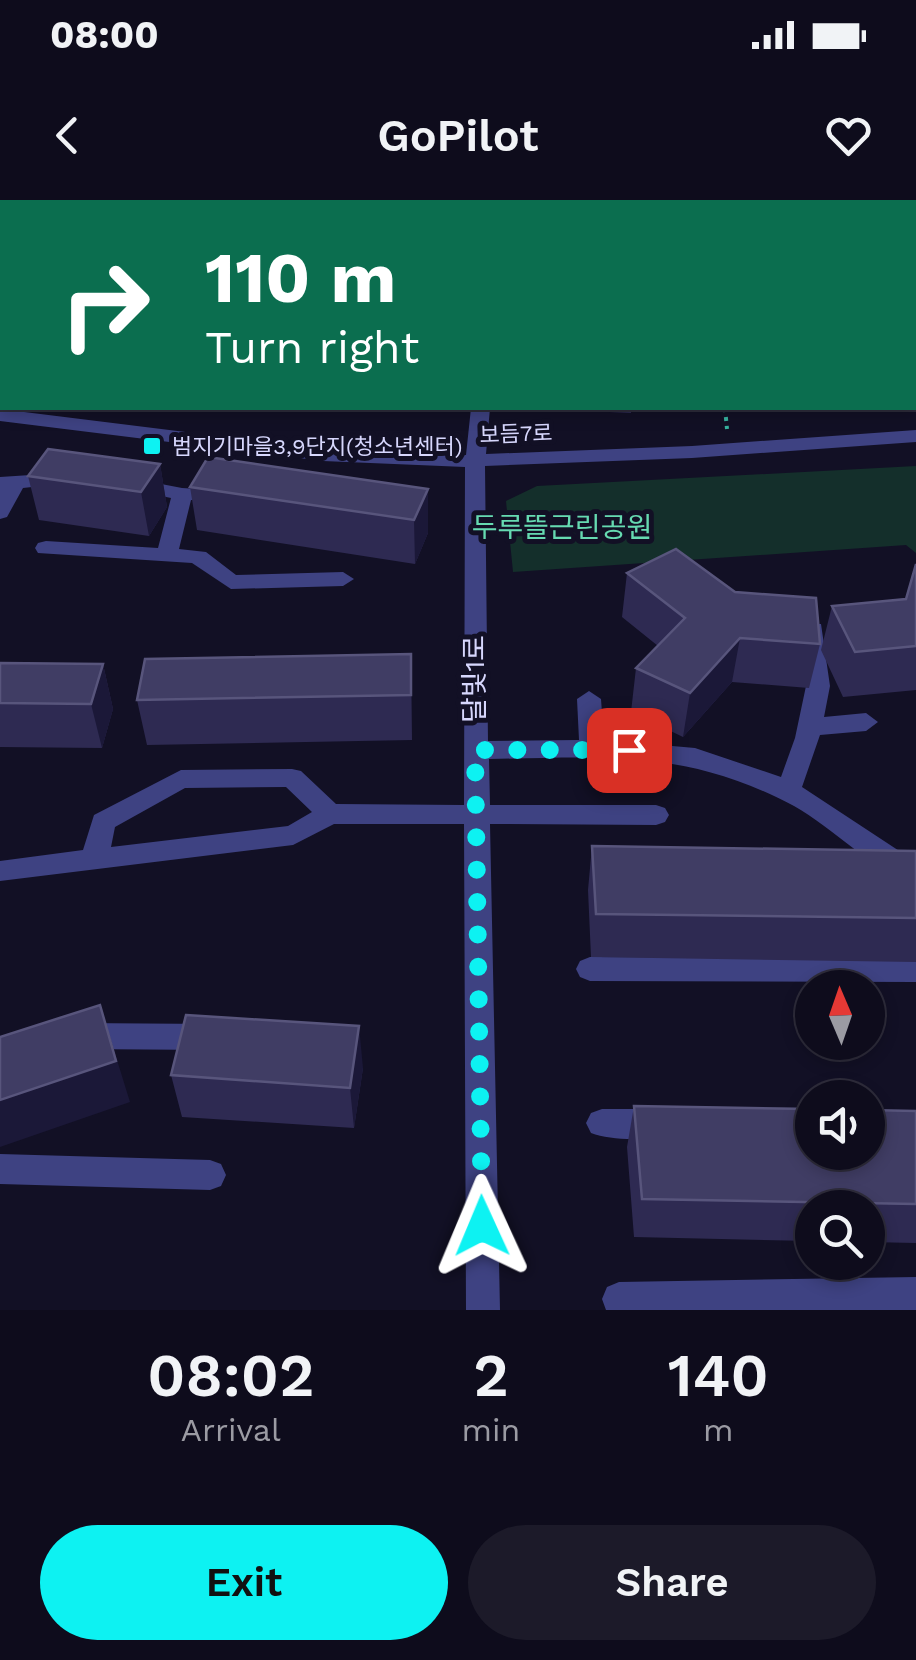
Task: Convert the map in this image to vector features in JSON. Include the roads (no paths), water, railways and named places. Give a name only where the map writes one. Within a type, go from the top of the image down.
[{"type":"street","name":"달빛1로","points":[[480,410],[473,461],[484,1310]]},
{"type":"street","name":"보듬7로","points":[[0,415],[323,455],[473,461],[692,452],[916,436]]},
{"type":"street","points":[[0,513],[8,483],[79,478]]},
{"type":"street","points":[[112,480],[182,494],[208,492],[241,498]]},
{"type":"street","points":[[168,555],[182,494]]},
{"type":"street","points":[[46,548],[198,557],[231,582],[343,580]]},
{"type":"street","points":[[787,794],[810,727],[818,686],[811,614]]},
{"type":"street","points":[[589,699],[592,750]]},
{"type":"street","points":[[810,727],[866,722]]},
{"type":"street","points":[[475,750],[629,750],[726,765],[822,810],[912,867]]},
{"type":"street","points":[[95,858],[103,822],[181,779],[292,778],[330,814]]},
{"type":"street","points":[[0,871],[293,834],[330,814],[656,814]]},
{"type":"street","points":[[590,968],[916,970]]},
{"type":"street","points":[[53,1040],[70,1036],[248,1038]]},
{"type":"street","points":[[602,1124],[698,1123]]},
{"type":"street","points":[[0,1169],[210,1176]]},
{"type":"street","points":[[619,1299],[916,1294]]},
{"type":"place","name":"범지기마을3,9단지(청소년센터)","points":[[152,446]]},
{"type":"park label","name":"두루뜰근린공원","points":[[562,527]]}]
